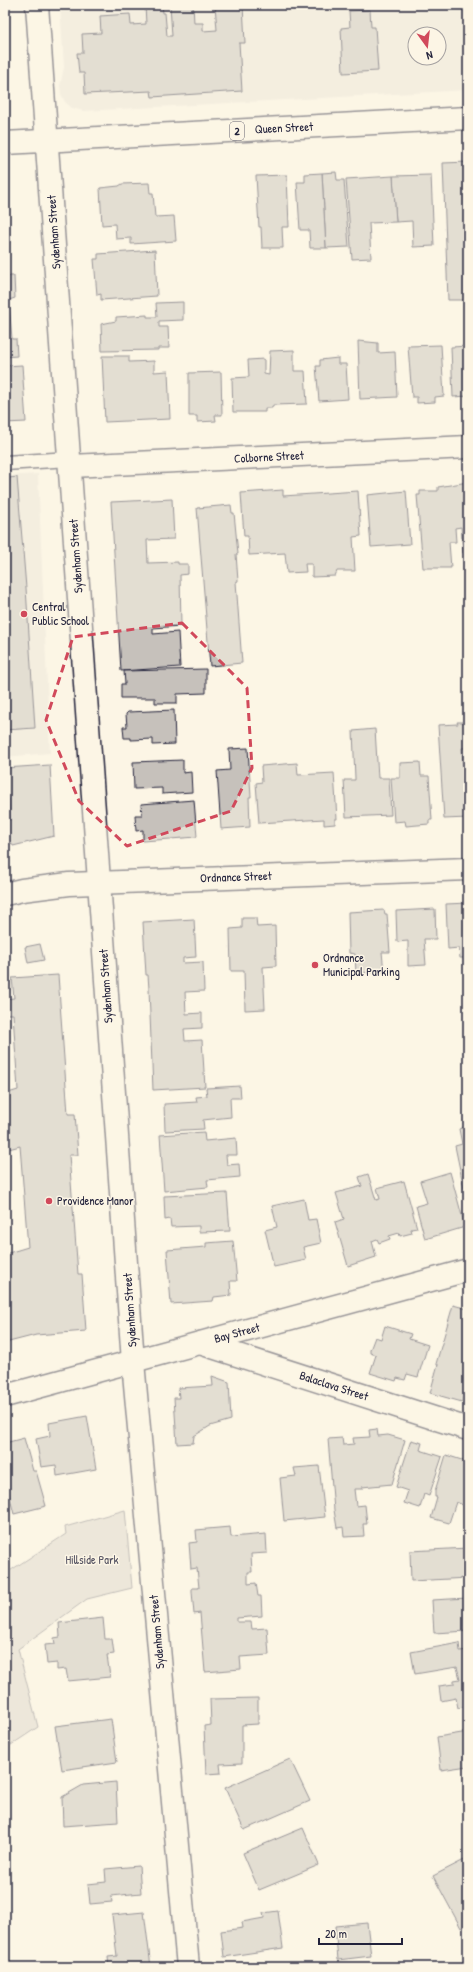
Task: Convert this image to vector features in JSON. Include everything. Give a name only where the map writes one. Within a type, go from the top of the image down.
[{"type":"street","name":"Sydenham Street","points":[[37,5],[71,463],[98,883],[133,1362],[188,1967]]},
{"type":"street","name":"Queen Street","points":[[5,143],[468,118]]},
{"type":"street","name":"Colborne Street","points":[[71,463],[468,447]]},
{"type":"street","name":"Ordnance Street","points":[[5,894],[22,890],[98,883],[468,869]]},
{"type":"street","name":"Bay Street","points":[[5,1396],[468,1270]]},
{"type":"street","name":"Balaclava Street","points":[[200,1343],[468,1429]]},
{"type":"lane","points":[[5,463],[71,463]]},
{"type":"highlighted area","points":[[182,623],[247,688],[252,768],[231,811],[127,846],[79,801],[46,720],[73,637]]},
{"type":"shaded area","points":[[60,5],[468,5],[468,90],[83,111],[72,108],[65,102],[61,94],[60,86],[64,67]]},
{"type":"shaded area","name":"Central Public School","points":[[38,474],[50,753],[5,757],[5,476]]},
{"type":"green space","name":"Hillside Park","points":[[125,1510],[132,1588],[87,1599],[18,1649],[38,1727],[5,1749],[5,1574],[66,1534],[65,1527]]},
{"type":"building","points":[[145,5],[162,5],[163,13],[165,13],[167,36],[172,36],[170,5],[193,5],[194,23],[203,23],[203,31],[217,30],[215,5],[243,5],[245,43],[239,43],[242,91],[152,97],[151,91],[85,94],[84,73],[79,73],[77,53],[83,53],[82,34],[101,33],[100,16],[130,14],[131,25],[146,24]]},
{"type":"building","points":[[457,5],[468,5],[468,8],[458,8]]},
{"type":"building","points":[[370,10],[371,27],[375,27],[378,71],[343,73],[341,28],[350,27],[349,11]]},
{"type":"building","points":[[468,162],[468,300],[448,300],[443,163]]},
{"type":"building","points":[[336,172],[337,180],[344,180],[349,247],[326,248],[322,173]]},
{"type":"building","points":[[322,173],[326,248],[310,248],[309,230],[300,230],[297,182],[305,182],[305,174]]},
{"type":"building","points":[[287,175],[289,227],[282,227],[283,248],[262,248],[261,227],[259,227],[256,176]]},
{"type":"building","points":[[431,175],[434,246],[413,247],[412,221],[396,222],[393,176]]},
{"type":"building","points":[[393,176],[396,222],[369,223],[371,258],[352,259],[346,179]]},
{"type":"building","points":[[5,182],[9,244],[5,245]]},
{"type":"building","points":[[149,183],[150,193],[153,193],[155,217],[174,216],[176,241],[131,244],[131,238],[116,239],[115,224],[102,225],[100,188],[119,186],[122,184]]},
{"type":"building","points":[[155,250],[157,296],[101,300],[101,294],[97,295],[94,259],[98,259],[98,254]]},
{"type":"building","points":[[5,276],[14,276],[15,298],[9,300],[9,302],[12,339],[16,339],[17,356],[5,357]]},
{"type":"building","points":[[183,302],[183,320],[159,321],[159,327],[168,327],[169,348],[158,348],[158,350],[102,351],[101,324],[116,321],[116,317],[147,315],[147,317],[157,317],[156,303]]},
{"type":"building","points":[[358,341],[378,343],[378,353],[395,352],[397,397],[360,399]]},
{"type":"building","points":[[441,345],[444,396],[435,397],[435,402],[417,403],[417,397],[412,397],[408,346]]},
{"type":"building","points":[[468,346],[468,396],[453,397],[451,347]]},
{"type":"building","points":[[294,350],[294,371],[305,371],[307,404],[273,405],[272,408],[265,408],[265,412],[233,412],[232,378],[249,377],[248,360],[264,359],[264,374],[269,375],[270,351]]},
{"type":"building","points":[[102,356],[129,356],[129,362],[154,361],[154,372],[168,371],[170,419],[105,422]]},
{"type":"building","points":[[338,358],[338,364],[346,364],[348,399],[319,401],[316,366],[320,366],[320,360]]},
{"type":"building","points":[[22,365],[26,422],[5,423],[5,366]]},
{"type":"building","points":[[221,372],[222,415],[215,415],[216,421],[197,422],[197,416],[189,416],[189,373]]},
{"type":"building","points":[[17,477],[35,728],[5,730],[5,484],[9,483],[9,478]]},
{"type":"building","points":[[468,482],[468,553],[463,553],[461,527],[455,528],[456,542],[449,542],[451,568],[423,568],[417,495],[420,495],[420,491],[438,491],[438,487]]},
{"type":"building","points":[[283,490],[283,496],[358,491],[361,536],[353,537],[355,571],[337,571],[335,576],[312,577],[312,564],[305,564],[306,572],[287,573],[285,553],[249,555],[248,536],[244,536],[241,493]]},
{"type":"building","points":[[406,491],[410,544],[371,547],[367,495]]},
{"type":"building","points":[[172,499],[174,539],[147,540],[148,563],[178,562],[178,564],[188,564],[188,574],[180,575],[181,626],[153,628],[153,634],[178,632],[180,667],[121,671],[111,502]]},
{"type":"building","points":[[231,505],[232,513],[234,513],[238,554],[236,554],[238,581],[236,582],[242,663],[210,666],[197,508]]},
{"type":"building","points":[[206,669],[206,693],[177,694],[177,703],[155,703],[155,698],[121,698],[121,684],[125,684],[124,671]]},
{"type":"building","points":[[174,710],[175,744],[153,745],[153,739],[131,740],[131,738],[124,738],[123,727],[127,727],[126,714],[128,712]]},
{"type":"building","points":[[457,722],[468,722],[468,748],[462,748],[463,765],[468,765],[468,818],[444,819],[438,725],[458,724]]},
{"type":"building","points":[[375,729],[378,778],[389,778],[391,815],[346,817],[344,780],[355,780],[353,731]]},
{"type":"building","points":[[248,748],[251,797],[249,797],[250,827],[221,829],[217,771],[230,770],[229,749]]},
{"type":"building","points":[[183,760],[183,773],[191,772],[192,792],[162,794],[162,788],[134,789],[133,762]]},
{"type":"building","points":[[420,762],[421,776],[429,776],[432,820],[429,820],[429,824],[406,826],[405,821],[394,822],[391,778],[400,778],[400,763]]},
{"type":"building","points":[[297,763],[298,775],[334,773],[337,819],[335,819],[335,824],[324,825],[324,819],[259,823],[256,783],[262,782],[261,766]]},
{"type":"building","points":[[50,765],[54,836],[13,846],[12,843],[5,845],[5,820],[10,820],[9,799],[5,799],[5,768]]},
{"type":"building","points":[[194,800],[197,837],[143,841],[143,830],[136,831],[135,815],[142,815],[141,804]]},
{"type":"building","points":[[468,903],[468,958],[460,958],[459,948],[448,949],[446,904]]},
{"type":"building","points":[[435,909],[436,939],[424,939],[426,965],[408,966],[408,941],[397,942],[396,911]]},
{"type":"building","points":[[384,910],[385,914],[387,914],[390,952],[382,952],[384,972],[356,973],[355,954],[349,953],[348,912]]},
{"type":"building","points":[[242,918],[256,918],[257,927],[275,926],[276,966],[263,967],[265,1009],[245,1010],[244,971],[231,971],[230,929],[242,928]]},
{"type":"building","points":[[194,919],[196,957],[183,958],[183,963],[203,962],[204,991],[185,992],[186,1014],[202,1013],[202,1028],[184,1029],[185,1041],[202,1040],[205,1087],[153,1090],[149,989],[148,975],[146,975],[143,922]]},
{"type":"building","points":[[40,944],[44,960],[28,963],[25,947]]},
{"type":"building","name":"Providence Manor","points":[[58,975],[68,1114],[75,1114],[78,1155],[69,1155],[78,1274],[82,1274],[86,1331],[36,1335],[5,1343],[5,1254],[28,1247],[20,1146],[5,1150],[5,1094],[18,1090],[13,1014],[6,1014],[5,999],[14,998],[12,978]]},
{"type":"building","points":[[240,1086],[241,1098],[230,1098],[231,1117],[203,1120],[204,1129],[165,1131],[164,1104],[197,1102],[196,1097],[207,1096],[206,1088]]},
{"type":"building","points":[[468,1121],[468,1188],[464,1189],[455,1146],[462,1144],[459,1129],[465,1127],[464,1122]]},
{"type":"building","points":[[204,1132],[205,1141],[236,1138],[237,1155],[226,1155],[227,1165],[239,1164],[240,1177],[207,1180],[208,1187],[164,1191],[160,1135]]},
{"type":"building","points":[[450,1172],[465,1227],[425,1239],[416,1206],[427,1203],[420,1181]]},
{"type":"building","points":[[368,1174],[376,1200],[380,1199],[377,1188],[404,1181],[417,1228],[411,1229],[412,1233],[400,1236],[399,1233],[389,1236],[390,1239],[379,1243],[377,1239],[372,1241],[376,1257],[348,1266],[335,1222],[344,1219],[336,1193],[362,1186],[359,1177]]},
{"type":"building","points":[[227,1193],[230,1231],[199,1232],[199,1226],[171,1227],[170,1219],[165,1220],[164,1196]]},
{"type":"building","points":[[304,1199],[308,1220],[316,1219],[321,1243],[303,1247],[306,1260],[274,1267],[265,1230],[277,1227],[272,1206]]},
{"type":"building","points":[[233,1241],[237,1281],[230,1281],[231,1295],[214,1297],[213,1301],[171,1304],[167,1250],[206,1247],[206,1243]]},
{"type":"building","points":[[453,1305],[468,1309],[468,1382],[462,1402],[430,1393],[438,1364],[436,1364]]},
{"type":"building","points":[[385,1326],[411,1334],[409,1339],[428,1345],[418,1377],[407,1374],[405,1380],[397,1378],[396,1381],[370,1373],[376,1355],[370,1353],[370,1350],[375,1337],[381,1339]]},
{"type":"building","points":[[212,1376],[229,1382],[231,1420],[210,1426],[194,1436],[193,1443],[177,1444],[174,1398],[179,1398],[178,1388],[213,1386]]},
{"type":"building","points":[[87,1416],[96,1469],[57,1476],[56,1465],[41,1467],[36,1439],[50,1436],[49,1423]]},
{"type":"building","points":[[377,1429],[378,1436],[388,1435],[405,1440],[392,1484],[354,1489],[356,1506],[365,1505],[367,1524],[363,1524],[364,1536],[344,1537],[343,1527],[337,1528],[334,1510],[328,1439],[342,1438],[343,1445],[354,1444],[353,1438],[370,1437],[369,1430]]},
{"type":"building","points":[[24,1438],[33,1471],[36,1471],[46,1506],[14,1514],[5,1479],[5,1443]]},
{"type":"building","points":[[411,1440],[422,1443],[420,1450],[442,1457],[429,1496],[424,1494],[420,1508],[404,1503],[408,1491],[396,1487]]},
{"type":"building","points":[[446,1455],[468,1462],[468,1507],[456,1502],[449,1523],[431,1518],[437,1497],[435,1497],[435,1491]]},
{"type":"building","points":[[319,1466],[325,1517],[284,1521],[280,1478],[296,1476],[294,1468]]},
{"type":"building","points":[[230,1527],[231,1537],[266,1534],[267,1553],[251,1554],[252,1572],[248,1572],[248,1584],[256,1583],[258,1596],[261,1596],[262,1616],[237,1618],[237,1622],[251,1622],[252,1629],[267,1628],[269,1655],[240,1657],[241,1669],[205,1672],[200,1613],[194,1614],[192,1592],[192,1588],[199,1588],[197,1568],[191,1569],[189,1543],[197,1542],[196,1530]]},
{"type":"building","points":[[468,1548],[468,1578],[411,1581],[410,1551]]},
{"type":"building","points":[[468,1598],[468,1631],[434,1633],[432,1600]]},
{"type":"building","points":[[103,1618],[105,1639],[112,1639],[114,1654],[107,1655],[110,1677],[68,1681],[66,1669],[57,1670],[57,1663],[47,1664],[45,1645],[55,1644],[54,1638],[60,1637],[59,1623]]},
{"type":"building","points":[[459,1643],[460,1651],[468,1650],[468,1706],[458,1708],[456,1698],[441,1701],[439,1686],[454,1684],[454,1680],[460,1679],[457,1667],[415,1674],[411,1652]]},
{"type":"building","points":[[258,1698],[258,1724],[242,1725],[242,1763],[220,1764],[221,1773],[206,1774],[204,1726],[211,1725],[210,1699]]},
{"type":"building","points":[[111,1719],[117,1762],[62,1770],[55,1726]]},
{"type":"building","points":[[468,1732],[468,1766],[441,1770],[437,1737]]},
{"type":"building","points":[[290,1759],[310,1801],[244,1830],[225,1788]]},
{"type":"building","points":[[116,1782],[118,1822],[63,1826],[62,1797],[83,1785]]},
{"type":"building","points":[[303,1828],[319,1865],[259,1890],[243,1853]]},
{"type":"building","points":[[468,1858],[468,1924],[461,1928],[433,1876]]},
{"type":"building","points":[[139,1866],[141,1893],[111,1896],[112,1902],[90,1904],[88,1884],[106,1882],[105,1869]]},
{"type":"building","points":[[278,1911],[283,1948],[224,1957],[221,1931],[243,1928],[242,1922],[264,1918],[263,1913]]},
{"type":"building","points":[[144,1912],[151,1967],[109,1967],[108,1957],[117,1956],[112,1915]]},
{"type":"building","points":[[367,1923],[371,1956],[338,1960],[335,1926]]},
{"type":"place","name":"Central Public School","points":[[24,614]]},
{"type":"place","name":"Ordnance Municipal Parking","points":[[315,965]]},
{"type":"place","name":"Providence Manor","points":[[49,1201]]}]
